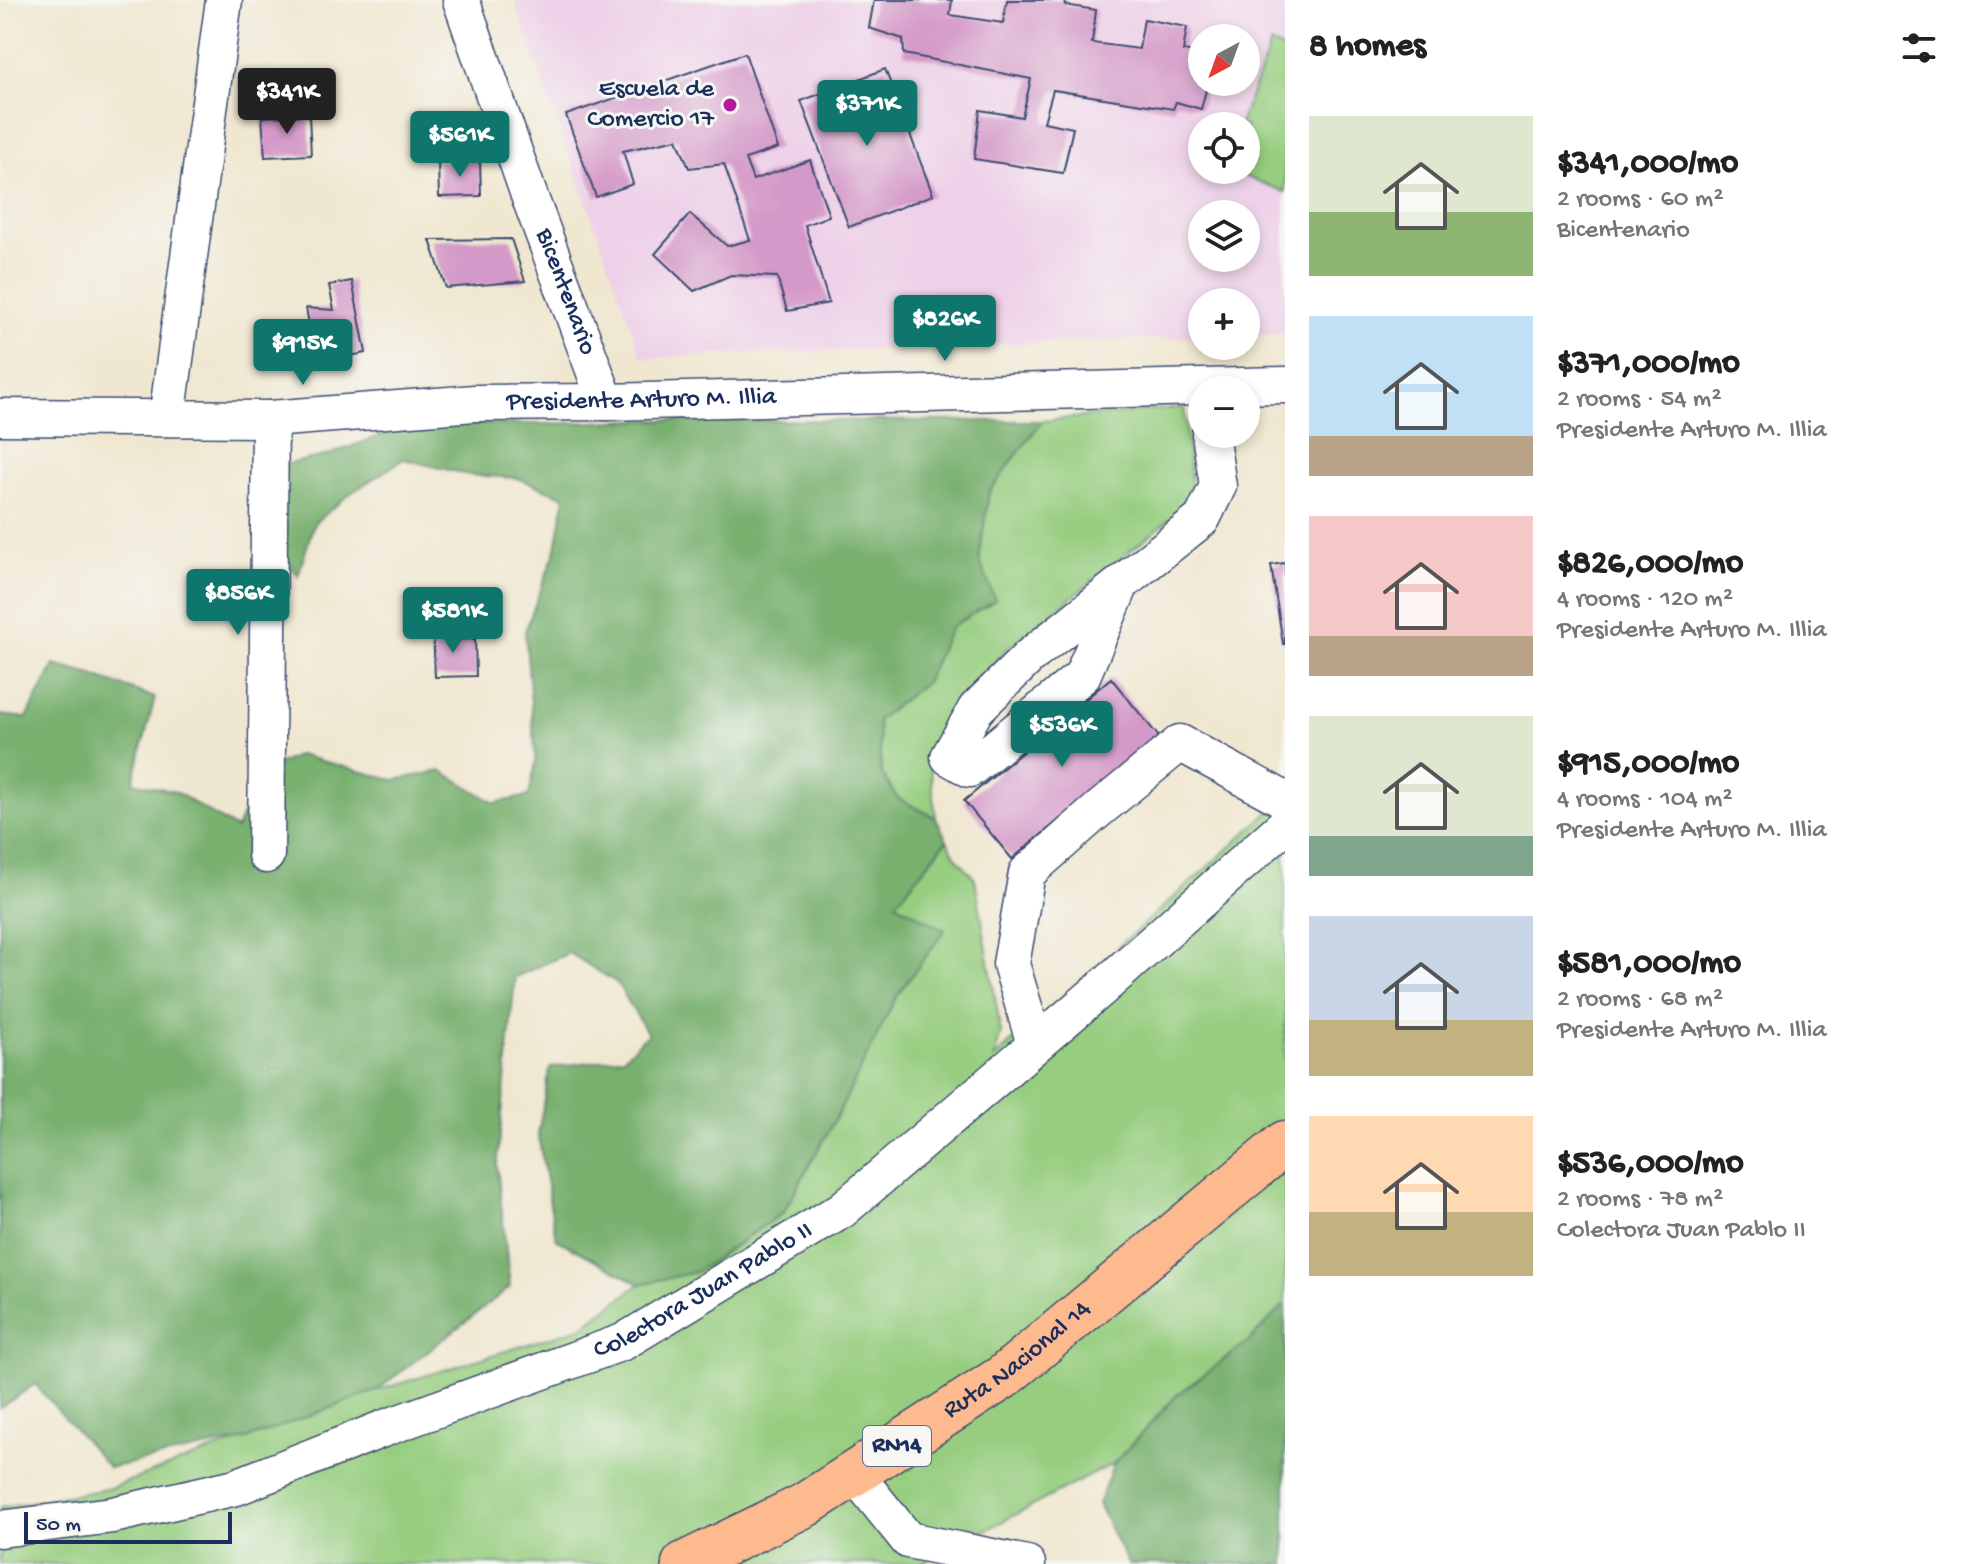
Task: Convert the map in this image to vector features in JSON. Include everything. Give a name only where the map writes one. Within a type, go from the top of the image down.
[{"type":"highway","name":"Ruta Nacional 14","points":[[684,1564],[805,1505],[1003,1377],[1095,1304],[1285,1143]]},
{"type":"highway","points":[[1095,1304],[1285,1182]]},
{"type":"street","points":[[167,418],[224,0]]},
{"type":"street","name":"Bicentenario","points":[[461,0],[606,402]]},
{"type":"street","name":"Presidente Arturo M. Illia","points":[[1260,386],[1285,385]]},
{"type":"street","name":"Presidente Arturo M. Illia","points":[[0,417],[270,419],[475,403],[1188,388]]},
{"type":"street","points":[[266,855],[270,419]]},
{"type":"street","points":[[1121,584],[1082,676],[970,769],[949,757],[976,709],[1030,656],[1202,519],[1218,486],[1212,448]]},
{"type":"street","points":[[1035,1044],[1011,964],[1027,873],[1180,743],[1285,800]]},
{"type":"street","name":"Colectora Juan Pablo II","points":[[0,1529],[113,1515],[236,1487],[385,1428],[623,1342],[842,1210],[1285,825]]},
{"type":"street","points":[[854,1473],[908,1540],[1027,1564]]},
{"type":"shaded area","points":[[514,0],[1285,0],[1285,334],[1260,335],[1260,288],[1188,288],[1188,338],[642,358]]},
{"type":"green space","points":[[1271,44],[1285,50],[1285,192],[1260,182],[1260,112],[1244,112],[1251,96],[1260,96],[1260,72]]},
{"type":"green space","points":[[1184,407],[1193,501],[1005,650],[955,706],[929,759],[936,818],[897,798],[881,772],[878,719],[925,682],[951,627],[995,600],[979,559],[989,492],[1042,421]]},
{"type":"green space","points":[[636,420],[1042,421],[989,492],[979,559],[995,600],[951,627],[925,682],[878,720],[881,772],[897,798],[936,818],[947,840],[896,903],[945,930],[896,997],[840,1110],[783,1212],[696,1272],[640,1284],[556,1239],[538,1134],[550,1068],[624,1057],[648,1034],[617,983],[569,953],[515,977],[497,1166],[510,1287],[376,1391],[247,1439],[109,1468],[35,1384],[0,1408],[0,715],[27,718],[54,665],[155,698],[133,782],[176,792],[236,829],[265,770],[299,755],[394,780],[442,771],[495,803],[529,796],[536,762],[525,631],[556,549],[565,497],[517,478],[469,475],[404,459],[351,493],[314,523],[298,576],[256,514],[248,473],[328,455],[414,423],[548,424]]},
{"type":"green space","points":[[1285,798],[1285,1304],[1250,1340],[1177,1395],[1114,1463],[921,1564],[0,1564],[0,1507],[107,1489],[376,1391],[580,1328],[640,1284],[696,1272],[783,1213],[840,1110],[896,997],[944,930],[896,903],[947,840],[956,857],[975,879],[1001,1033],[994,1058]]},
{"type":"green space","points":[[1285,1304],[1285,1564],[1128,1564],[1098,1504],[1114,1463],[1177,1395],[1250,1340]]},
{"type":"building","points":[[874,0],[952,0],[950,15],[1003,23],[1007,0],[1066,0],[1065,5],[1096,10],[1092,43],[1139,49],[1144,19],[1187,27],[1183,51],[1188,52],[1188,96],[1204,96],[1201,109],[1176,102],[1173,109],[1053,90],[1044,122],[1073,128],[1063,173],[974,159],[980,110],[1022,117],[1031,79],[904,54],[903,39],[869,28]]},
{"type":"building","points":[[745,53],[778,148],[745,159],[753,180],[810,160],[829,216],[805,225],[829,303],[787,311],[777,277],[731,275],[694,291],[655,254],[690,214],[727,246],[750,240],[724,164],[689,168],[677,139],[623,151],[633,184],[596,197],[566,115]]},
{"type":"building","points":[[885,69],[933,195],[849,227],[801,101]]},
{"type":"building","points":[[309,115],[311,155],[265,157],[262,117]]},
{"type":"building","points":[[480,161],[481,196],[439,197],[438,162]]},
{"type":"building","points":[[511,239],[525,281],[446,288],[430,240]]},
{"type":"building","points":[[352,281],[366,353],[316,362],[306,308],[334,310],[329,285]]},
{"type":"building","points":[[1285,563],[1285,644],[1283,644],[1271,565]]},
{"type":"building","points":[[433,629],[452,629],[452,640],[475,639],[476,676],[435,677]]},
{"type":"building","points":[[1111,678],[1159,737],[1012,859],[964,801]]},
{"type":"place","name":"Escuela de Comercio 17","points":[[730,105]]}]
